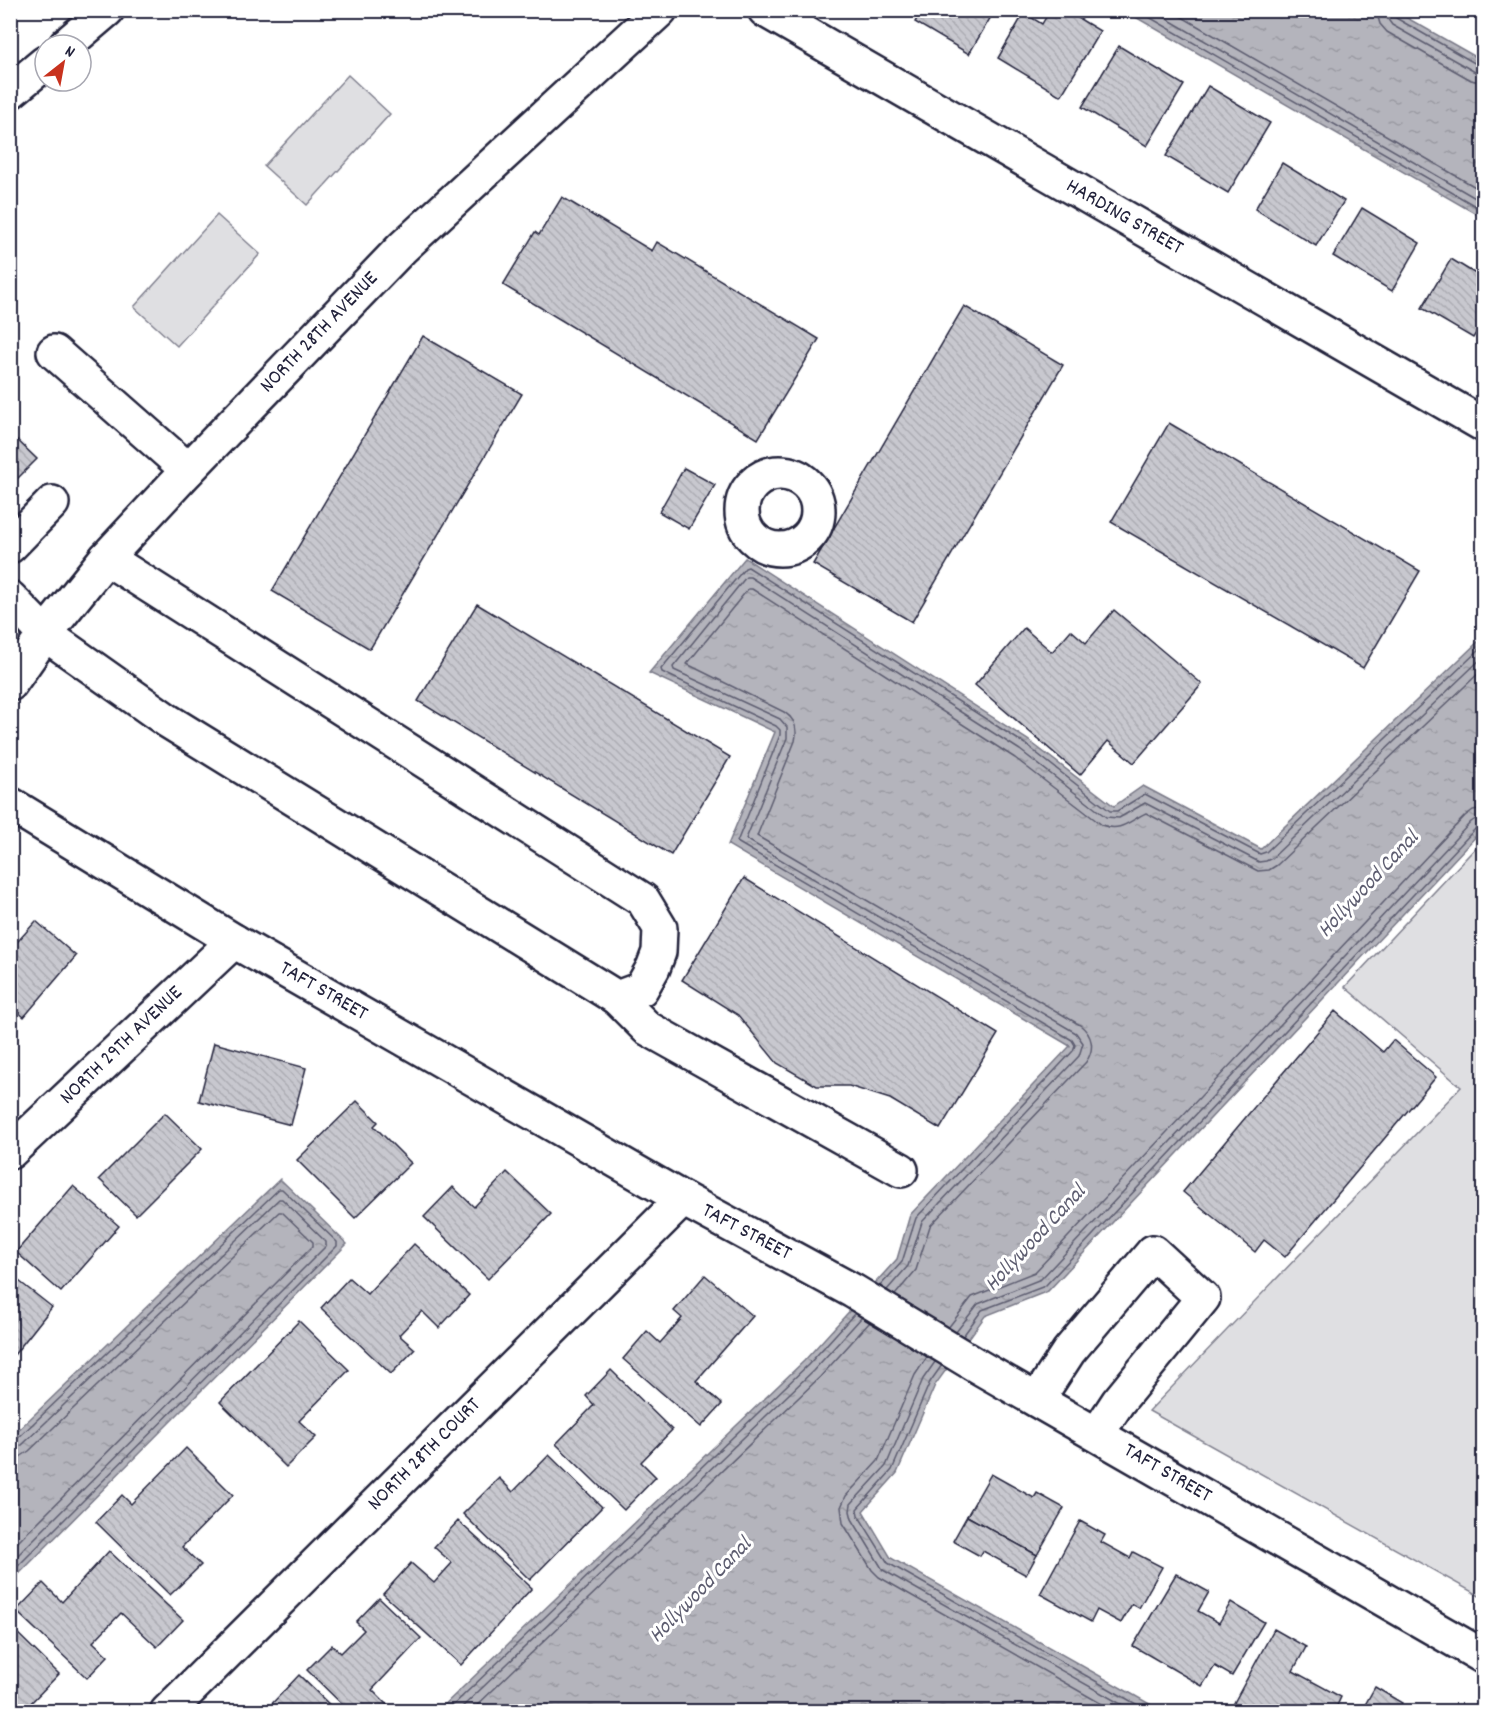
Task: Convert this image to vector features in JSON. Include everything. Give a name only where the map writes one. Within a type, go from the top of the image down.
[{"type":"main road","points":[[80,33],[107,10]]},
{"type":"main road","name":"NORTH 28TH AVENUE","points":[[10,684],[45,634],[106,558],[402,248],[660,10]]},
{"type":"main road","name":"HARDING STREET","points":[[765,10],[1484,425]]},
{"type":"main road","points":[[10,92],[33,73]]},
{"type":"main road","points":[[54,351],[188,470]]},
{"type":"main road","points":[[10,546],[52,503]]},
{"type":"main road","points":[[106,558],[643,900],[660,928],[659,952],[653,968],[640,989],[617,998]]},
{"type":"main road","points":[[10,598],[45,634],[168,722],[617,998],[647,1028],[901,1170]]},
{"type":"main road","name":"TAFT STREET","points":[[10,804],[234,941],[683,1199],[853,1291],[979,1367],[1484,1657]]},
{"type":"main road","name":"NORTH 29TH AVENUE","points":[[10,1152],[234,941]]},
{"type":"main road","name":"NORTH 28TH COURT","points":[[167,1712],[683,1199]]},
{"type":"main road","points":[[1036,1400],[1069,1351],[1153,1252],[1203,1298],[1118,1402],[1097,1434]]},
{"type":"shaded area","points":[[348,75],[390,114],[307,205],[264,166]]},
{"type":"shaded area","points":[[217,215],[260,254],[177,346],[134,307]]},
{"type":"shaded area","points":[[1483,840],[1483,1598],[1149,1411],[1461,1087],[1345,987]]},
{"type":"water","points":[[1125,11],[1395,11],[1483,61],[1483,218]]},
{"type":"water","name":"Hollywood Canal","points":[[745,558],[1028,740],[1114,806],[1143,786],[1261,849],[1483,637],[1483,829],[1048,1291],[985,1316],[935,1385],[897,1473],[863,1511],[891,1558],[1162,1711],[437,1712],[804,1361],[897,1259],[910,1215],[1070,1046],[728,845],[775,732],[649,673]]},
{"type":"water","points":[[280,1179],[347,1244],[11,1582],[11,1437]]},
{"type":"building","points":[[922,10],[995,10],[969,54],[915,22]]},
{"type":"building","points":[[1050,10],[1065,10],[1100,31],[1061,96],[998,58],[1024,13],[1042,24]]},
{"type":"building","points":[[1119,46],[1184,85],[1147,146],[1082,107]]},
{"type":"building","points":[[1208,86],[1270,123],[1228,193],[1166,156]]},
{"type":"building","points":[[1282,163],[1344,201],[1316,246],[1255,209]]},
{"type":"building","points":[[562,197],[652,251],[657,242],[819,339],[758,439],[503,285],[535,232],[539,235]]},
{"type":"building","points":[[1362,208],[1420,243],[1392,291],[1333,256]]},
{"type":"building","points":[[1451,259],[1484,279],[1484,320],[1473,338],[1422,308]]},
{"type":"building","points":[[964,306],[1063,365],[912,622],[813,564]]},
{"type":"building","points":[[423,336],[522,394],[370,649],[272,591]]},
{"type":"building","points":[[1169,423],[1420,571],[1363,668],[1111,522]]},
{"type":"building","points":[[10,433],[37,459],[10,486]]},
{"type":"building","points":[[684,468],[715,485],[689,529],[659,512]]},
{"type":"building","points":[[477,604],[730,757],[671,855],[418,701]]},
{"type":"building","points":[[1114,610],[1202,684],[1134,763],[1108,741],[1080,775],[975,685],[1024,628],[1052,652],[1071,630],[1086,643]]},
{"type":"building","points":[[744,878],[998,1034],[940,1129],[890,1099],[849,1086],[817,1086],[777,1063],[738,1015],[682,980]]},
{"type":"building","points":[[36,921],[76,956],[24,1017],[10,1005],[10,950]]},
{"type":"building","points":[[1335,1011],[1383,1052],[1393,1040],[1436,1077],[1285,1257],[1264,1240],[1255,1252],[1183,1192]]},
{"type":"building","points":[[214,1043],[306,1068],[291,1125],[199,1101]]},
{"type":"building","points":[[357,1101],[378,1122],[374,1126],[411,1163],[355,1218],[297,1160]]},
{"type":"building","points":[[165,1113],[202,1149],[136,1215],[99,1179]]},
{"type":"building","points":[[507,1172],[551,1214],[488,1279],[424,1217],[453,1187],[474,1207]]},
{"type":"building","points":[[73,1186],[119,1226],[61,1292],[16,1252]]},
{"type":"building","points":[[414,1244],[469,1295],[439,1328],[422,1311],[399,1335],[415,1349],[391,1374],[321,1308],[349,1278],[367,1294]]},
{"type":"building","points":[[10,1274],[52,1307],[10,1360]]},
{"type":"building","points":[[705,1275],[753,1316],[696,1381],[722,1404],[701,1427],[623,1359],[647,1331],[660,1343],[682,1318],[674,1311]]},
{"type":"building","points":[[299,1321],[349,1370],[299,1421],[316,1437],[286,1467],[220,1402]]},
{"type":"building","points":[[611,1370],[672,1430],[641,1462],[656,1477],[624,1510],[556,1444],[594,1405],[586,1396]]},
{"type":"building","points":[[186,1448],[233,1495],[182,1547],[201,1565],[170,1595],[96,1522],[122,1495],[131,1504]]},
{"type":"building","points":[[549,1455],[602,1507],[530,1580],[463,1514],[499,1478],[513,1492]]},
{"type":"building","points":[[991,1474],[1034,1498],[1037,1493],[1064,1508],[1037,1555],[967,1516]]},
{"type":"building","points":[[967,1516],[1037,1555],[1026,1575],[983,1551],[980,1556],[953,1541]]},
{"type":"building","points":[[458,1521],[532,1588],[461,1665],[383,1594],[411,1563],[434,1583],[452,1563],[434,1547]]},
{"type":"building","points":[[1080,1521],[1105,1535],[1101,1542],[1130,1558],[1133,1552],[1162,1567],[1139,1608],[1132,1604],[1121,1623],[1097,1610],[1091,1622],[1040,1594]]},
{"type":"building","points":[[109,1551],[183,1620],[157,1647],[121,1613],[93,1642],[108,1656],[87,1678],[16,1611],[43,1583],[62,1602]]},
{"type":"building","points":[[1176,1574],[1209,1592],[1198,1611],[1219,1623],[1231,1602],[1264,1622],[1232,1676],[1215,1666],[1202,1686],[1133,1646]]},
{"type":"building","points":[[379,1598],[421,1638],[372,1690],[394,1712],[350,1712],[307,1670],[332,1645],[341,1653],[364,1630],[356,1622]]},
{"type":"building","points":[[10,1626],[59,1674],[22,1712],[10,1712]]},
{"type":"building","points":[[1274,1629],[1306,1647],[1293,1671],[1341,1697],[1334,1712],[1229,1712]]},
{"type":"building","points":[[299,1675],[337,1712],[264,1712]]},
{"type":"building","points":[[1375,1687],[1402,1703],[1397,1712],[1361,1712]]}]
